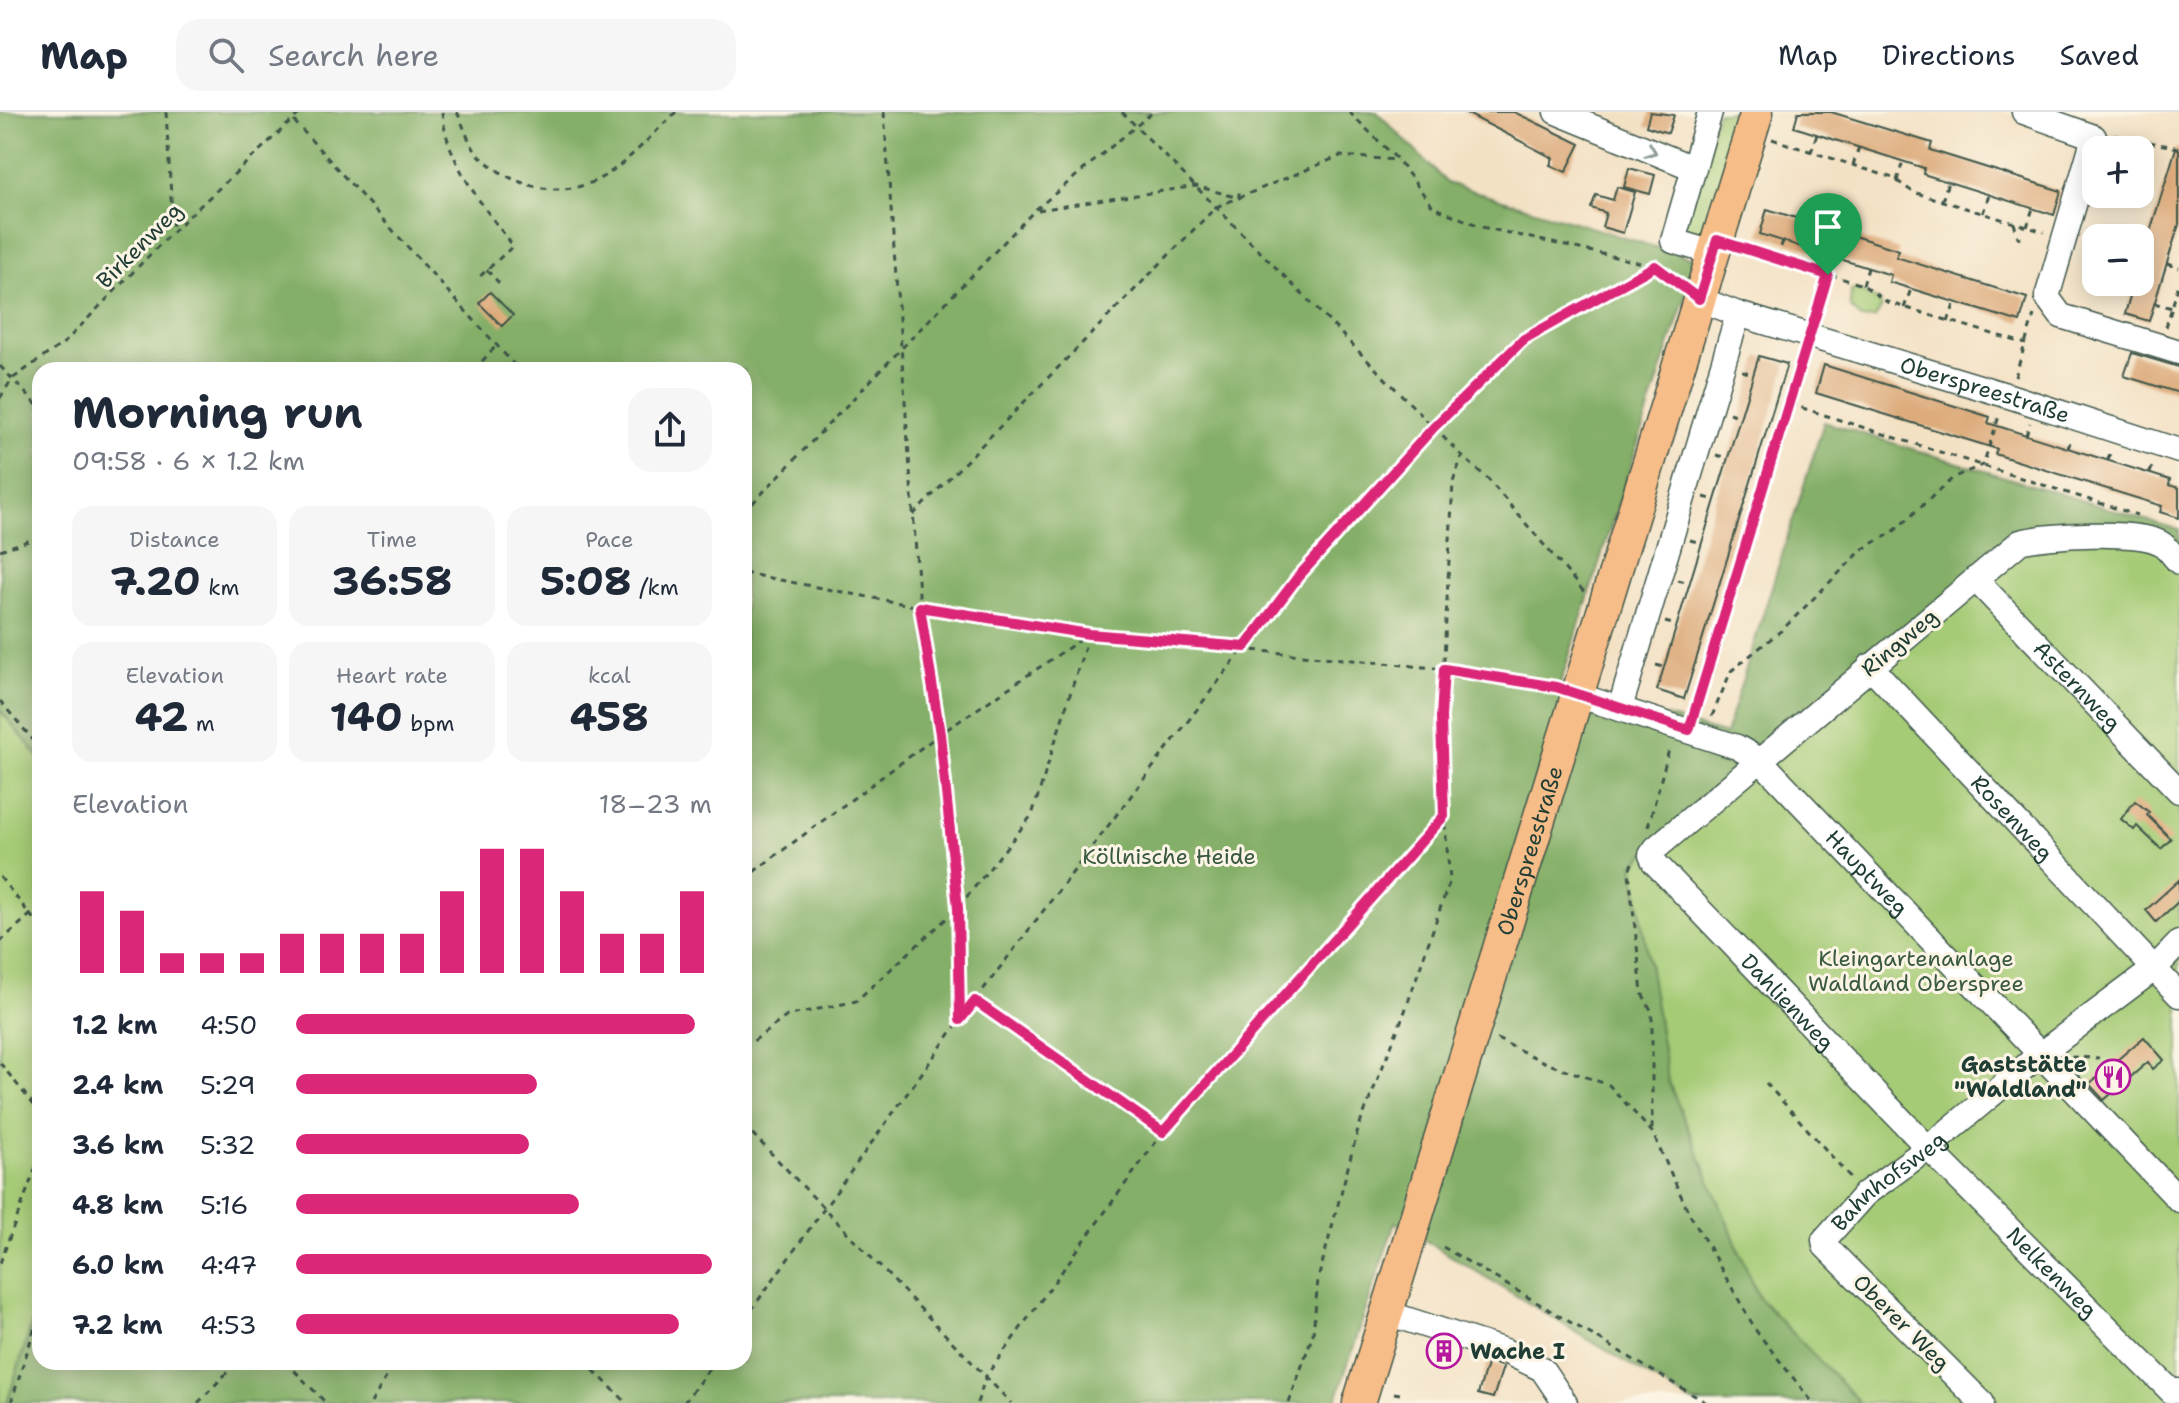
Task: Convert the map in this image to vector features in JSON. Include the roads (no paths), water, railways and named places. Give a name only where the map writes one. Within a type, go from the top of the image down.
[{"type":"main road","name":"Oberspreestraße","points":[[1359,1403],[1754,122]]},
{"type":"street","points":[[1556,112],[1693,168]]},
{"type":"street","points":[[1710,112],[1673,241],[1715,247]]},
{"type":"street","points":[[2024,112],[2094,137],[2047,297],[2061,316],[2170,350]]},
{"type":"street","name":"Oberspreestraße","points":[[1699,299],[2006,401],[2179,451]]},
{"type":"street","points":[[1620,708],[1738,314]]},
{"type":"street","name":"Ringweg","points":[[1643,855],[1656,848],[1761,761],[2020,542],[2041,536],[2134,536],[2161,543],[2179,562]]},
{"type":"street","name":"Asternweg","points":[[1975,579],[2179,791]]},
{"type":"street","name":"Rosenweg","points":[[1870,666],[2179,995]]},
{"type":"street","name":"Hauptweg","points":[[1577,695],[1737,747],[1761,761],[2179,1200]]},
{"type":"street","name":"Dahlienweg","points":[[1643,855],[1654,862],[1928,1148]]},
{"type":"street","name":"Bahnhofsweg","points":[[1824,1240],[1865,1194],[1928,1148],[2039,1055],[2154,969],[2179,943]]},
{"type":"street","name":"Nelkenweg","points":[[1928,1148],[2171,1391],[2179,1391]]},
{"type":"street","name":"Oberer Weg","points":[[1824,1240],[1825,1246],[1982,1403]]},
{"type":"street","points":[[1387,1313],[1505,1351],[1542,1369],[1565,1403]]},
{"type":"place","name":"Gaststätte \"Waldland\"","points":[[2113,1077]]},
{"type":"place","name":"Wache I","points":[[1444,1351]]},
{"type":"park label","name":"Köllnische Heide","points":[[1169,856]]},
{"type":"park label","name":"Kleingartenanlage Waldland Oberspree","points":[[1916,970]]}]
